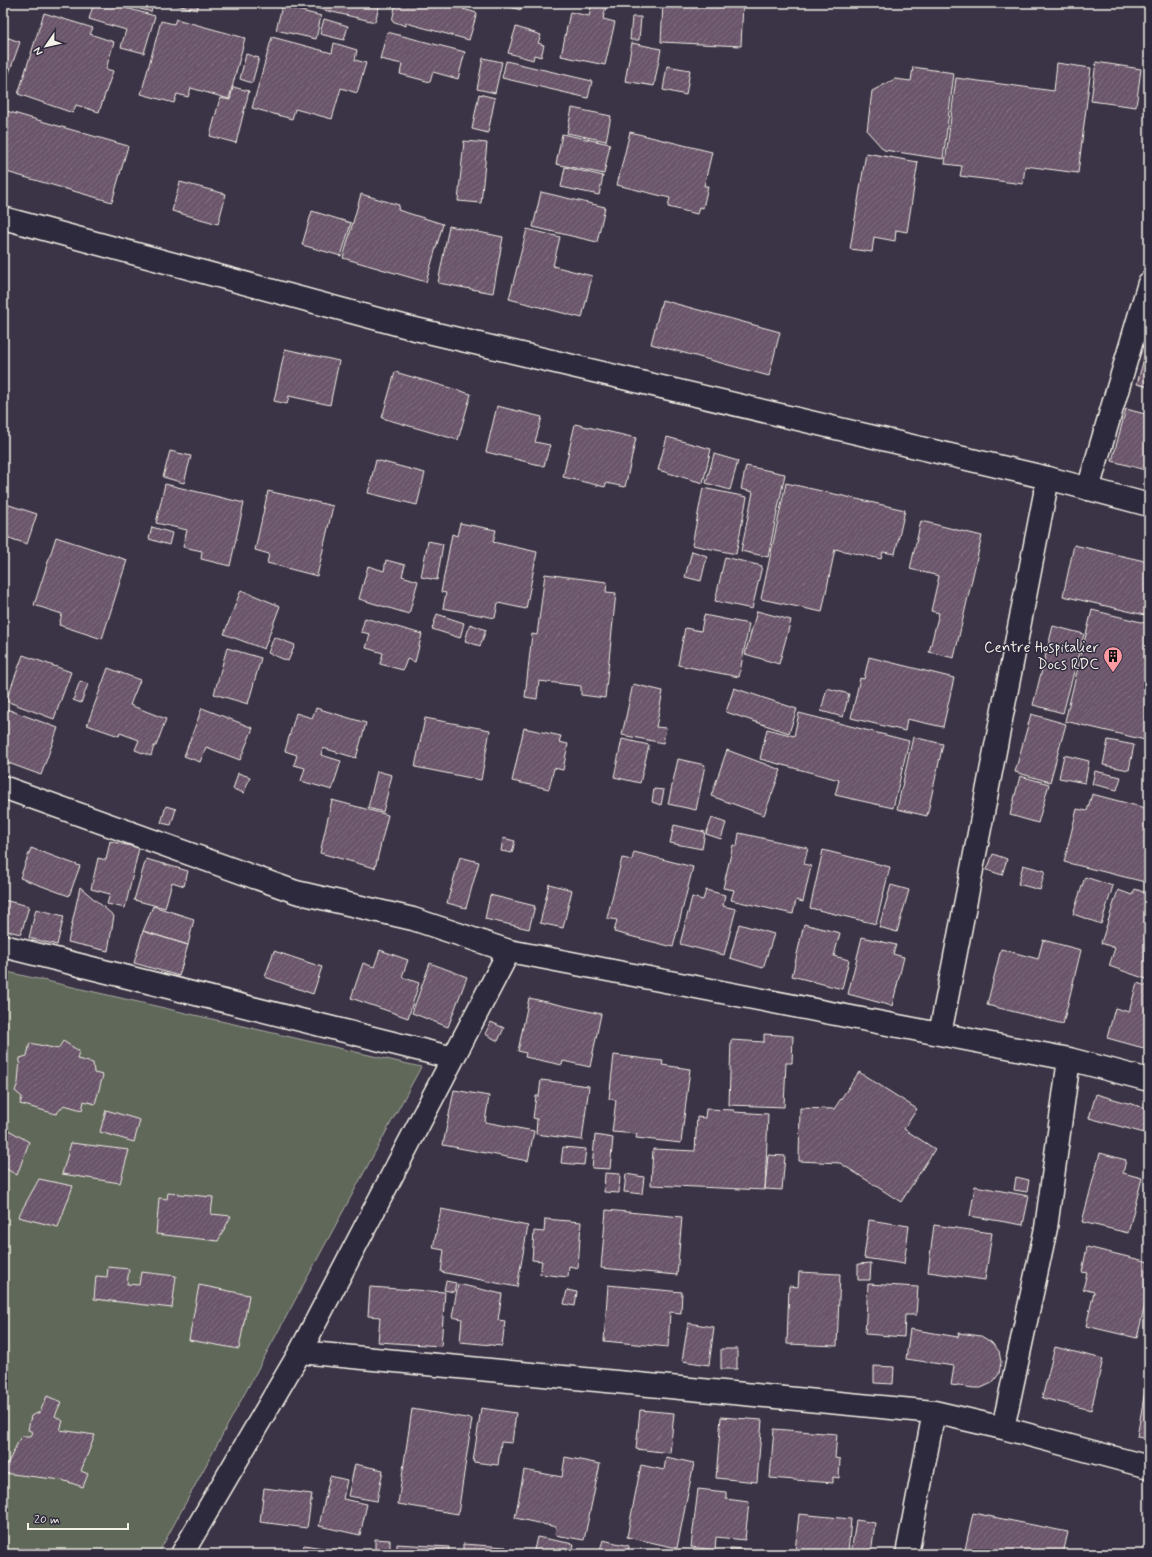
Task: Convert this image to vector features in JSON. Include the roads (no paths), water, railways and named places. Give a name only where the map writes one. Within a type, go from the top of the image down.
[{"type":"street","points":[[3,218],[411,328],[1048,478],[1149,505]]},
{"type":"street","points":[[1088,489],[1149,283]]},
{"type":"street","points":[[940,1034],[1048,478]]},
{"type":"street","points":[[3,787],[296,892],[413,919],[508,951],[1070,1059],[1149,1080]]},
{"type":"street","points":[[3,946],[453,1058]]},
{"type":"street","points":[[182,1554],[300,1352],[508,951]]},
{"type":"street","points":[[1003,1428],[1046,1228],[1070,1059]]},
{"type":"street","points":[[300,1352],[934,1412],[1003,1428],[1149,1468]]},
{"type":"street","points":[[907,1554],[934,1412]]},
{"type":"place","name":"Centre Hospitalier Docs RDC","points":[[1113,673]]}]
